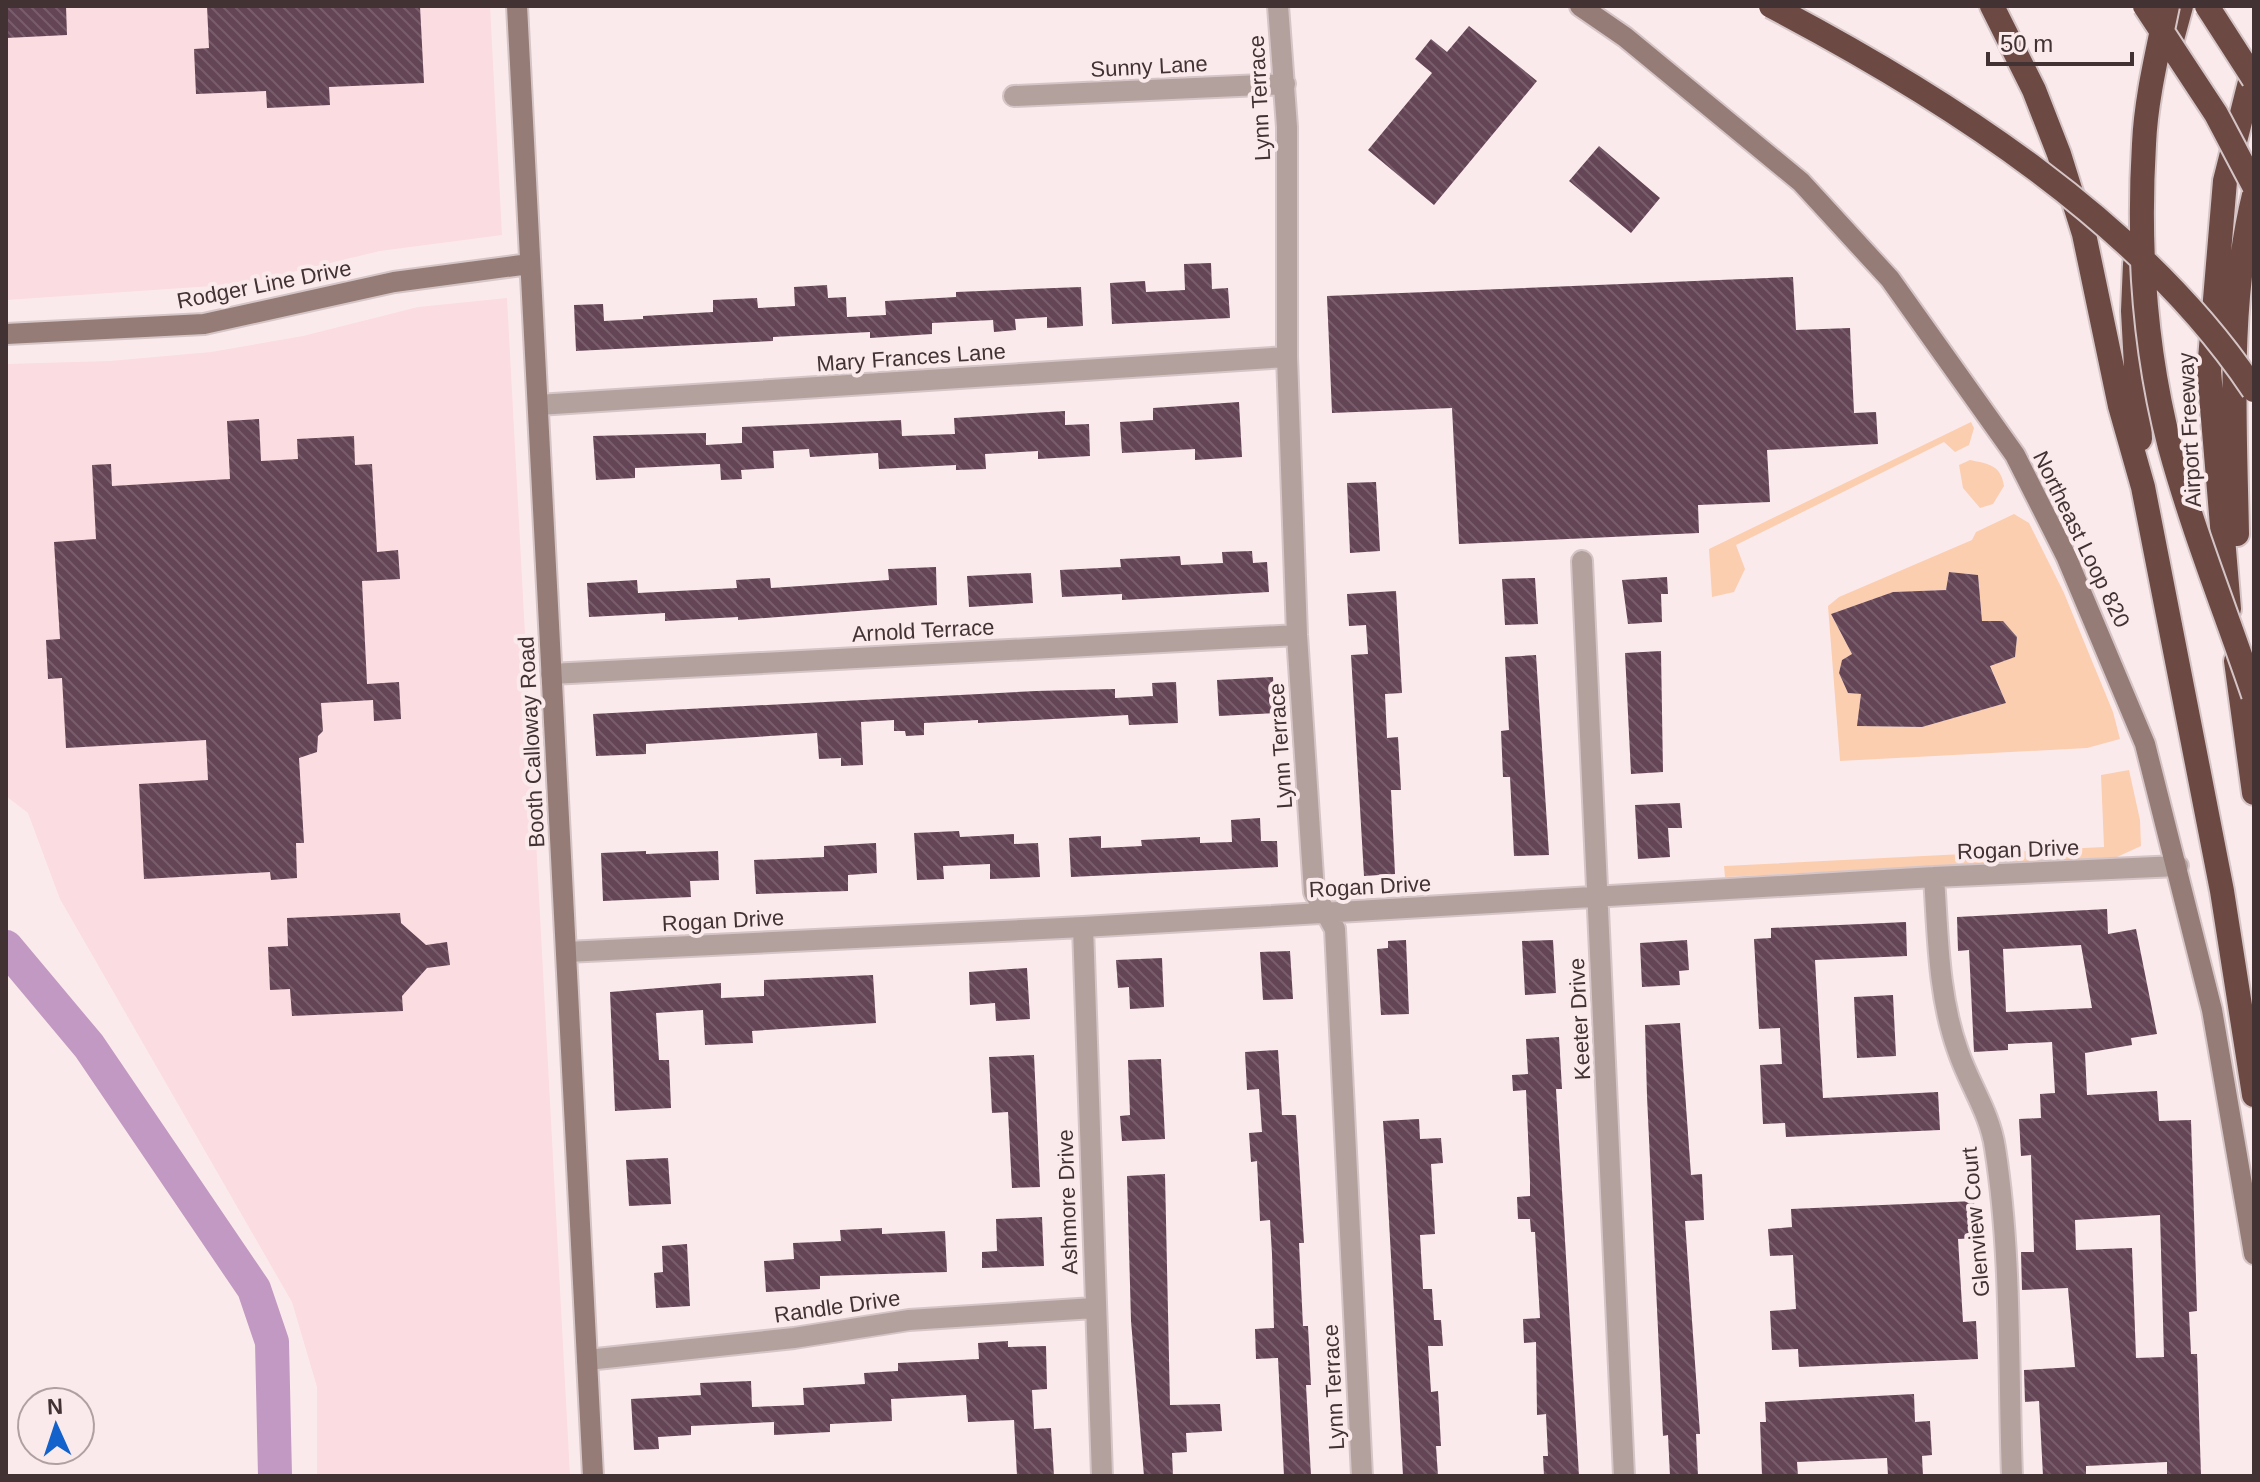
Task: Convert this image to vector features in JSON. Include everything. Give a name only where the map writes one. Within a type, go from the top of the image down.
[{"type":"highway","points":[[1771,6],[1972,125],[2037,172],[2116,236],[2189,305],[2254,390]]},
{"type":"highway","points":[[1992,6],[2034,90],[2059,154],[2084,234],[2120,406],[2143,487],[2222,891],[2254,1095]]},
{"type":"highway","points":[[2145,6],[2216,114],[2254,186]]},
{"type":"highway","points":[[2167,6],[2144,143],[2143,276],[2157,387],[2170,447],[2202,550],[2254,695]]},
{"type":"highway","points":[[2143,487],[2133,311],[2137,222],[2147,143],[2181,6]]},
{"type":"highway","points":[[2207,6],[2254,79]]},
{"type":"highway","name":"Airport Freeway","points":[[2254,66],[2225,181],[2209,371],[2225,577],[2254,793]]},
{"type":"highway","points":[[2225,577],[2237,557],[2234,386],[2237,314],[2247,225],[2254,195]]},
{"type":"street","name":"Booth Calloway Road","points":[[517,6],[593,1476]]},
{"type":"street","name":"Lynn Terrace","points":[[1278,6],[1285,84],[1287,357],[1297,635],[1314,892],[1335,929],[1362,1476]]},
{"type":"street","name":"Northeast Loop 820","points":[[1580,6],[1625,37],[1801,182],[1890,279],[1996,425],[2066,556],[2109,651],[2145,744],[2212,1010],[2254,1254]]},
{"type":"street","name":"Sunny Lane","points":[[1014,96],[1285,84]]},
{"type":"street","name":"Rodger Line Drive","points":[[6,334],[204,324],[394,282],[529,264]]},
{"type":"street","name":"Mary Frances Lane","points":[[538,405],[1287,357]]},
{"type":"street","name":"Keeter Drive","points":[[1582,561],[1624,1476]]},
{"type":"street","name":"Arnold Terrace","points":[[551,674],[1297,635]]},
{"type":"street","name":"Rogan Drive","points":[[566,952],[1083,927],[1934,877],[2178,866]]},
{"type":"street","name":"Glenview Court","points":[[1934,877],[1941,980],[1948,1019],[1958,1053],[1987,1116],[2001,1190],[2012,1476]]},
{"type":"street","name":"Ashmore Drive","points":[[1083,927],[1102,1476]]},
{"type":"street","name":"Randle Drive","points":[[587,1360],[794,1338],[909,1320],[1094,1308]]},
{"type":"shaded area","points":[[6,6],[490,6],[502,235],[380,251],[242,284],[6,300]]},
{"type":"shaded area","points":[[507,298],[570,1476],[317,1476],[317,1387],[292,1302],[60,899],[28,813],[6,796],[6,364],[110,361],[211,352],[303,336],[418,307]]},
{"type":"shaded area","points":[[1971,422],[1974,428],[1969,445],[1955,452],[1944,442],[1736,545],[1745,569],[1734,592],[1712,597],[1709,549]]},
{"type":"shaded area","points":[[1970,460],[1988,464],[2000,474],[2004,486],[1993,504],[1980,508],[1963,488],[1959,465]]},
{"type":"shaded area","points":[[2014,514],[2029,523],[2064,593],[2113,712],[2120,739],[2087,748],[1840,761],[1828,606],[1839,597],[1972,540],[1976,532]],"holes":[[[1949,572],[1978,575],[1982,621],[2003,621],[2017,637],[2015,657],[1990,665],[2006,703],[1922,727],[1858,726],[1861,694],[1848,693],[1839,673],[1842,660],[1852,654],[1831,614],[1893,592],[1946,590]]]},
{"type":"shaded area","points":[[2129,770],[2140,820],[2141,846],[2117,857],[1725,877],[1724,866],[2104,847],[2101,775]]},
{"type":"building","points":[[6,6],[66,6],[67,35],[6,38]]},
{"type":"building","points":[[207,6],[420,6],[424,83],[329,87],[330,105],[267,108],[266,91],[196,94],[194,49],[209,48]]},
{"type":"building","points":[[1469,26],[1537,81],[1434,205],[1368,150],[1432,73],[1415,59],[1431,39],[1447,52]]},
{"type":"building","points":[[1599,146],[1660,198],[1631,233],[1569,181]]},
{"type":"building","points":[[1211,263],[1212,289],[1228,288],[1230,318],[1112,324],[1110,283],[1145,281],[1146,292],[1185,290],[1184,264]]},
{"type":"building","points":[[1793,277],[1796,330],[1850,328],[1854,413],[1876,412],[1878,444],[1767,450],[1770,502],[1698,505],[1699,533],[1459,544],[1452,408],[1332,413],[1327,296]]},
{"type":"building","points":[[827,285],[828,298],[846,297],[847,317],[886,315],[885,301],[956,297],[956,292],[1081,287],[1083,326],[1047,328],[1047,317],[1015,319],[1016,330],[994,332],[993,320],[932,323],[932,334],[870,338],[870,332],[773,337],[773,341],[576,351],[574,305],[603,304],[604,321],[643,319],[643,316],[713,312],[713,300],[757,298],[758,308],[795,306],[794,287]]},
{"type":"building","points":[[1239,402],[1242,457],[1195,460],[1195,449],[1122,453],[1120,422],[1153,420],[1153,408]]},
{"type":"building","points":[[1065,411],[1065,425],[1089,424],[1090,456],[1038,459],[1038,451],[985,454],[986,469],[956,470],[956,465],[879,469],[878,453],[810,457],[809,449],[773,451],[774,468],[741,470],[742,479],[721,480],[720,464],[635,468],[635,478],[596,480],[593,436],[706,433],[706,445],[742,443],[742,427],[901,420],[902,436],[955,434],[954,418]]},
{"type":"building","points":[[259,419],[261,461],[298,459],[297,439],[354,436],[355,465],[372,464],[377,552],[398,550],[400,579],[362,581],[367,684],[399,682],[401,719],[374,721],[373,700],[321,703],[323,731],[318,736],[317,752],[299,758],[304,843],[296,843],[297,878],[271,880],[270,872],[144,879],[139,784],[208,780],[206,740],[66,748],[62,678],[48,679],[46,640],[60,639],[54,542],[96,539],[92,465],[111,464],[112,486],[230,479],[227,421]]},
{"type":"building","points":[[1376,482],[1380,551],[1350,553],[1347,483]]},
{"type":"building","points":[[1252,551],[1253,563],[1267,562],[1269,592],[1122,600],[1122,594],[1062,597],[1060,570],[1121,567],[1120,559],[1180,556],[1181,565],[1223,563],[1222,552]]},
{"type":"building","points":[[936,567],[937,605],[738,620],[738,617],[665,621],[665,613],[589,617],[587,583],[637,580],[638,593],[737,588],[736,580],[770,578],[771,588],[889,580],[888,569]]},
{"type":"building","points":[[1949,572],[1978,575],[1982,621],[2003,621],[2017,637],[2015,657],[1990,666],[2006,703],[1922,727],[1857,726],[1861,694],[1848,693],[1839,673],[1842,660],[1852,654],[1831,614],[1893,592],[1946,590]]},
{"type":"building","points":[[1031,573],[1033,603],[969,607],[967,576]]},
{"type":"building","points":[[1667,577],[1668,594],[1661,594],[1662,622],[1628,624],[1622,580]]},
{"type":"building","points":[[1535,578],[1538,624],[1505,625],[1502,579]]},
{"type":"building","points":[[1396,591],[1402,693],[1385,694],[1387,738],[1398,737],[1401,790],[1391,790],[1395,874],[1364,876],[1351,655],[1368,654],[1366,625],[1349,626],[1347,594]]},
{"type":"building","points":[[1661,651],[1663,772],[1631,774],[1625,653]]},
{"type":"building","points":[[1536,655],[1549,855],[1514,856],[1510,777],[1503,777],[1501,731],[1509,730],[1505,657]]},
{"type":"building","points":[[1273,677],[1275,713],[1219,716],[1217,680]]},
{"type":"building","points":[[1176,682],[1178,723],[1129,725],[1128,715],[978,723],[978,720],[924,723],[924,735],[906,736],[905,731],[894,731],[894,720],[861,722],[863,765],[841,766],[841,758],[819,759],[817,733],[646,744],[646,754],[596,756],[593,714],[1036,691],[1115,689],[1115,698],[1153,696],[1152,683]]},
{"type":"building","points":[[1680,803],[1682,828],[1668,828],[1670,857],[1638,859],[1635,805]]},
{"type":"building","points":[[1260,818],[1261,841],[1277,841],[1278,867],[1071,877],[1069,838],[1101,836],[1101,848],[1142,846],[1141,840],[1200,837],[1200,843],[1232,842],[1231,820]]},
{"type":"building","points":[[959,831],[960,837],[1014,834],[1014,844],[1038,843],[1040,877],[990,879],[990,864],[943,866],[944,879],[917,880],[914,833]]},
{"type":"building","points":[[876,843],[877,873],[848,875],[848,891],[756,894],[754,860],[824,857],[824,846]]},
{"type":"building","points":[[646,851],[646,854],[718,851],[719,880],[690,881],[691,897],[603,901],[601,853]]},
{"type":"building","points":[[2107,909],[2108,934],[2136,929],[2157,1034],[2131,1038],[2132,1045],[2085,1053],[2087,1095],[2157,1091],[2159,1121],[2191,1120],[2197,1311],[2189,1312],[2191,1354],[2197,1354],[2201,1476],[2167,1476],[2167,1462],[2086,1466],[2086,1475],[2043,1476],[2039,1401],[2025,1402],[2024,1370],[2075,1367],[2068,1288],[2022,1290],[2021,1252],[2034,1252],[2031,1155],[2021,1156],[2019,1119],[2041,1118],[2040,1094],[2055,1093],[2052,1042],[2008,1044],[2008,1050],[1974,1052],[1969,950],[1958,951],[1957,917]],"holes":[[[2081,945],[2092,1008],[2006,1012],[2003,949]],[[2160,1215],[2164,1357],[2136,1358],[2132,1248],[2076,1250],[2075,1220]]]},
{"type":"building","points":[[400,913],[401,923],[426,945],[447,942],[450,965],[427,968],[402,996],[403,1011],[292,1016],[290,989],[270,990],[268,947],[288,946],[287,918]]},
{"type":"building","points":[[1906,922],[1907,956],[1815,960],[1823,1098],[1938,1092],[1940,1130],[1786,1137],[1785,1123],[1763,1124],[1760,1065],[1782,1064],[1780,1028],[1759,1029],[1754,939],[1771,938],[1771,928]]},
{"type":"building","points":[[1406,940],[1409,1014],[1381,1015],[1377,949],[1388,948],[1388,941]]},
{"type":"building","points":[[1553,940],[1556,993],[1525,995],[1522,941]]},
{"type":"building","points":[[1687,940],[1689,970],[1679,971],[1680,985],[1642,987],[1640,943]]},
{"type":"building","points":[[1290,951],[1293,999],[1263,1000],[1260,952]]},
{"type":"building","points":[[1162,958],[1164,1007],[1130,1009],[1129,987],[1118,988],[1116,960]]},
{"type":"building","points":[[1027,968],[1030,1019],[996,1021],[995,1003],[970,1005],[969,972]]},
{"type":"building","points":[[873,975],[876,1023],[752,1031],[753,1043],[705,1045],[703,1010],[656,1013],[659,1060],[669,1060],[671,1108],[615,1111],[610,992],[721,983],[721,998],[764,996],[764,980]]},
{"type":"building","points":[[1893,995],[1896,1056],[1857,1058],[1854,997]]},
{"type":"building","points":[[1680,1023],[1691,1175],[1702,1174],[1704,1220],[1685,1221],[1700,1434],[1696,1434],[1698,1476],[1670,1476],[1668,1435],[1663,1436],[1647,1096],[1645,1025]]},
{"type":"building","points":[[1559,1037],[1562,1089],[1556,1089],[1579,1476],[1544,1476],[1543,1456],[1548,1456],[1546,1414],[1537,1415],[1536,1342],[1524,1343],[1523,1319],[1540,1318],[1535,1232],[1531,1232],[1530,1219],[1518,1219],[1517,1197],[1530,1196],[1530,1180],[1526,1090],[1513,1091],[1512,1075],[1528,1074],[1526,1039]]},
{"type":"building","points":[[1278,1050],[1282,1115],[1296,1115],[1304,1243],[1299,1243],[1303,1326],[1308,1326],[1311,1385],[1306,1385],[1311,1476],[1284,1476],[1278,1358],[1256,1359],[1255,1329],[1274,1328],[1272,1254],[1270,1220],[1260,1221],[1257,1161],[1251,1162],[1249,1133],[1262,1132],[1259,1089],[1247,1090],[1245,1052]]},
{"type":"building","points":[[1034,1055],[1040,1187],[1012,1188],[1008,1112],[992,1113],[989,1057]]},
{"type":"building","points":[[1161,1059],[1165,1139],[1122,1141],[1120,1116],[1130,1115],[1128,1060]]},
{"type":"building","points":[[1419,1119],[1420,1139],[1441,1138],[1443,1163],[1431,1164],[1435,1234],[1420,1235],[1423,1289],[1432,1289],[1434,1320],[1441,1320],[1443,1346],[1428,1346],[1431,1392],[1438,1391],[1441,1446],[1436,1446],[1438,1476],[1403,1476],[1383,1121]]},
{"type":"building","points":[[668,1158],[671,1204],[629,1206],[626,1160]]},
{"type":"building","points":[[1165,1174],[1170,1405],[1220,1404],[1222,1431],[1186,1433],[1187,1452],[1172,1453],[1173,1476],[1144,1476],[1131,1321],[1127,1176]]},
{"type":"building","points":[[1974,1201],[1976,1238],[1958,1239],[1963,1322],[1976,1321],[1978,1359],[1799,1367],[1798,1349],[1772,1350],[1770,1311],[1796,1309],[1793,1255],[1770,1256],[1768,1229],[1792,1227],[1791,1209]]},
{"type":"building","points":[[1042,1217],[1044,1266],[982,1268],[982,1252],[997,1251],[996,1219]]},
{"type":"building","points":[[882,1228],[882,1234],[945,1231],[947,1272],[820,1276],[820,1289],[766,1292],[764,1261],[794,1259],[793,1243],[841,1241],[840,1230]]},
{"type":"building","points":[[687,1244],[690,1306],[656,1308],[654,1273],[663,1272],[662,1246]]},
{"type":"building","points":[[1008,1341],[1008,1347],[1046,1346],[1047,1389],[1032,1390],[1034,1429],[1051,1428],[1054,1476],[1017,1476],[1014,1420],[968,1422],[966,1395],[891,1399],[892,1421],[830,1424],[830,1432],[774,1435],[774,1422],[691,1426],[691,1435],[658,1437],[659,1449],[634,1450],[631,1399],[701,1395],[700,1383],[751,1381],[752,1407],[804,1405],[803,1388],[865,1384],[864,1373],[898,1371],[898,1363],[979,1359],[978,1343]]},
{"type":"building","points":[[1914,1394],[1915,1422],[1930,1421],[1932,1455],[1922,1456],[1923,1476],[1888,1476],[1887,1458],[1797,1462],[1798,1476],[1762,1476],[1760,1422],[1766,1422],[1765,1402]]},
{"type":"waterway","points":[[6,947],[89,1046],[254,1289],[272,1342],[275,1476]]}]
